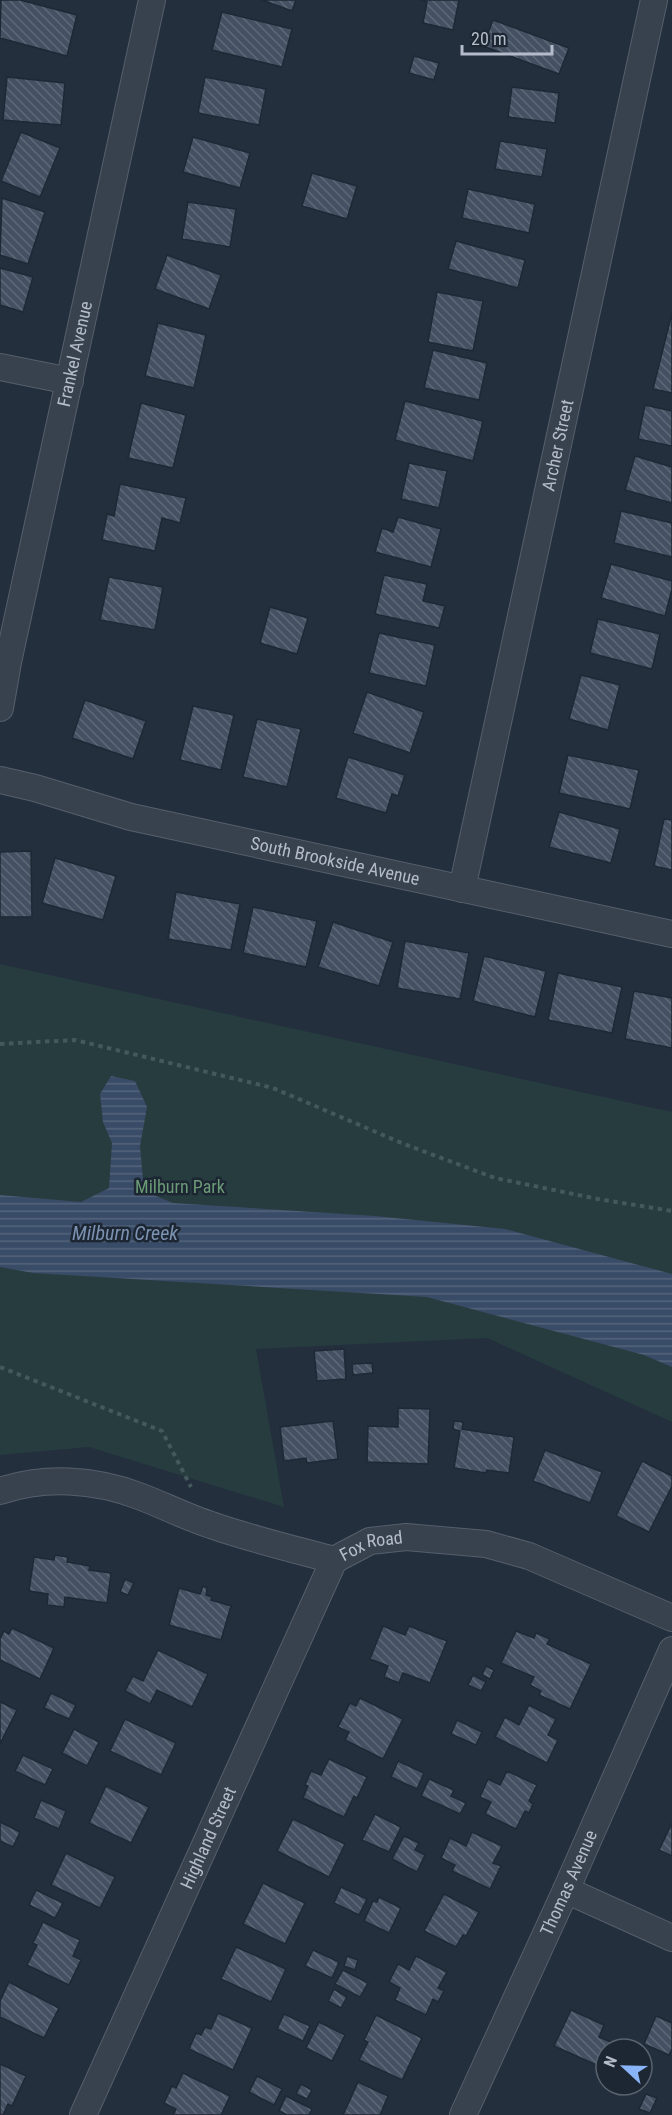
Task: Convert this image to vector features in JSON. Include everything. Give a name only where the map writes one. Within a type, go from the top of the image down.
[{"type":"street","name":"Frankel Avenue","points":[[0,708],[8,662],[152,0]]},
{"type":"street","name":"Archer Street","points":[[462,889],[654,0]]},
{"type":"street","points":[[0,367],[70,381]]},
{"type":"street","name":"South Brookside Avenue","points":[[0,780],[35,788],[131,817],[672,934]]},
{"type":"street","name":"Fox Road","points":[[0,1491],[23,1483],[50,1480],[91,1484],[136,1495],[211,1526],[334,1560],[370,1541],[406,1537],[486,1544],[530,1556],[672,1618]]},
{"type":"street","name":"Highland Street","points":[[82,2115],[334,1560]]},
{"type":"street","name":"Thomas Avenue","points":[[463,2115],[672,1650]]},
{"type":"street","points":[[566,1890],[672,1938]]},
{"type":"path","points":[[0,1044],[75,1040],[273,1088],[405,1144],[495,1178],[672,1211]]},
{"type":"path","points":[[0,1366],[162,1431],[211,1526]]},
{"type":"green space","name":"Milburn Park","points":[[0,964],[672,1112],[672,1422],[487,1338],[256,1349],[284,1507],[89,1447],[0,1455]]},
{"type":"water","name":"Milburn Creek","points":[[111,1076],[135,1081],[147,1107],[140,1146],[144,1191],[173,1203],[375,1216],[505,1229],[672,1274],[672,1367],[644,1355],[427,1297],[33,1273],[0,1267],[0,1195],[81,1202],[109,1188],[112,1143],[103,1122],[100,1094]]},
{"type":"building","points":[[1,0],[20,0],[77,15],[67,56],[0,38]]},
{"type":"building","points":[[262,0],[296,0],[292,11]]},
{"type":"building","points":[[421,0],[459,0],[453,30],[423,23],[427,2]]},
{"type":"building","points":[[222,12],[292,29],[282,67],[212,50]]},
{"type":"building","points":[[493,20],[569,48],[559,74],[483,46]]},
{"type":"building","points":[[414,56],[439,63],[434,80],[409,73]]},
{"type":"building","points":[[7,77],[65,83],[61,125],[3,120]]},
{"type":"building","points":[[205,77],[266,89],[259,125],[198,113]]},
{"type":"building","points":[[512,87],[559,93],[555,123],[508,117]]},
{"type":"building","points":[[21,132],[60,148],[40,197],[1,181]]},
{"type":"building","points":[[193,137],[250,153],[240,188],[183,172]]},
{"type":"building","points":[[500,141],[547,149],[542,177],[495,169]]},
{"type":"building","points":[[312,173],[357,186],[347,219],[302,206]]},
{"type":"building","points":[[468,189],[535,204],[529,233],[462,218]]},
{"type":"building","points":[[2,198],[45,212],[28,264],[0,255]]},
{"type":"building","points":[[188,202],[236,209],[230,247],[182,239]]},
{"type":"building","points":[[456,241],[525,260],[518,288],[448,269]]},
{"type":"building","points":[[167,255],[221,275],[209,309],[155,289]]},
{"type":"building","points":[[0,268],[33,277],[23,312],[0,305]]},
{"type":"building","points":[[437,292],[483,301],[473,351],[428,342]]},
{"type":"building","points":[[672,313],[672,393],[653,389]]},
{"type":"building","points":[[158,323],[206,335],[194,388],[145,376]]},
{"type":"building","points":[[433,350],[487,363],[479,400],[424,388]]},
{"type":"building","points":[[405,401],[483,421],[473,461],[395,440]]},
{"type":"building","points":[[141,403],[186,415],[173,468],[128,458]]},
{"type":"building","points":[[645,405],[672,411],[672,446],[638,439]]},
{"type":"building","points":[[635,456],[672,467],[672,503],[625,490]]},
{"type":"building","points":[[409,463],[447,471],[439,508],[401,499]]},
{"type":"building","points":[[120,484],[186,498],[180,523],[162,518],[155,551],[102,540],[107,514],[114,516]]},
{"type":"building","points":[[621,511],[672,523],[672,557],[614,543]]},
{"type":"building","points":[[398,517],[441,529],[431,567],[375,552],[382,528],[393,532]]},
{"type":"building","points":[[611,564],[672,581],[665,616],[601,598]]},
{"type":"building","points":[[384,575],[427,584],[423,601],[445,606],[439,628],[375,614]]},
{"type":"building","points":[[109,577],[163,587],[155,630],[100,620]]},
{"type":"building","points":[[270,607],[308,618],[297,654],[260,643]]},
{"type":"building","points":[[598,619],[660,634],[652,669],[590,653]]},
{"type":"building","points":[[379,633],[435,645],[426,686],[369,673]]},
{"type":"building","points":[[581,675],[620,685],[608,730],[569,719]]},
{"type":"building","points":[[367,692],[424,712],[410,753],[353,733]]},
{"type":"building","points":[[85,700],[146,721],[133,759],[72,738]]},
{"type":"building","points":[[193,706],[234,715],[221,770],[180,760]]},
{"type":"building","points":[[257,719],[301,729],[287,787],[243,777]]},
{"type":"building","points":[[568,755],[639,770],[630,809],[559,793]]},
{"type":"building","points":[[348,757],[405,775],[398,796],[392,794],[386,813],[336,798]]},
{"type":"building","points":[[559,812],[620,829],[611,863],[549,847]]},
{"type":"building","points":[[664,819],[672,820],[672,870],[654,866]]},
{"type":"building","points":[[31,851],[32,917],[0,917],[0,852]]},
{"type":"building","points":[[55,858],[116,876],[103,920],[42,903]]},
{"type":"building","points":[[176,892],[240,904],[231,950],[168,939]]},
{"type":"building","points":[[253,907],[317,921],[306,967],[243,953]]},
{"type":"building","points":[[333,922],[393,942],[379,986],[318,967]]},
{"type":"building","points":[[405,941],[469,953],[460,999],[397,988]]},
{"type":"building","points":[[484,956],[546,971],[535,1017],[473,1001]]},
{"type":"building","points":[[558,973],[622,987],[612,1033],[548,1020]]},
{"type":"building","points":[[634,991],[672,998],[672,1048],[625,1039]]},
{"type":"building","points":[[344,1349],[346,1379],[317,1381],[314,1351]]},
{"type":"building","points":[[372,1363],[373,1373],[353,1375],[352,1364]]},
{"type":"building","points":[[398,1408],[430,1409],[428,1464],[367,1462],[368,1426],[398,1427]]},
{"type":"building","points":[[333,1421],[338,1459],[307,1463],[306,1458],[284,1461],[280,1427]]},
{"type":"building","points":[[454,1421],[463,1422],[462,1429],[514,1437],[509,1473],[487,1470],[486,1473],[454,1468],[460,1431],[453,1429]]},
{"type":"building","points":[[545,1450],[602,1472],[590,1503],[533,1481]]},
{"type":"building","points":[[642,1461],[672,1476],[672,1486],[649,1532],[616,1516]]},
{"type":"building","points":[[55,1555],[68,1557],[67,1562],[90,1566],[89,1570],[111,1573],[107,1603],[65,1597],[64,1607],[47,1605],[48,1594],[29,1591],[34,1557],[54,1560]]},
{"type":"building","points":[[125,1579],[134,1583],[128,1595],[120,1592]]},
{"type":"building","points":[[203,1586],[207,1588],[206,1595],[212,1597],[211,1600],[231,1606],[221,1640],[169,1625],[179,1588],[200,1594]]},
{"type":"building","points":[[383,1626],[405,1635],[409,1626],[447,1641],[430,1683],[403,1673],[399,1683],[384,1677],[388,1666],[370,1659]]},
{"type":"building","points":[[12,1628],[54,1648],[40,1679],[0,1660],[0,1639],[4,1631],[9,1634]]},
{"type":"building","points":[[516,1631],[534,1638],[536,1633],[550,1639],[547,1644],[591,1664],[570,1709],[539,1695],[541,1691],[530,1685],[534,1677],[501,1663]]},
{"type":"building","points":[[158,1650],[208,1674],[192,1707],[157,1690],[150,1704],[125,1691],[133,1676],[143,1681]]},
{"type":"building","points":[[486,1666],[494,1670],[490,1679],[482,1675]]},
{"type":"building","points":[[473,1675],[486,1682],[481,1691],[468,1685]]},
{"type":"building","points":[[51,1693],[76,1705],[69,1719],[44,1708]]},
{"type":"building","points":[[360,1698],[403,1719],[383,1759],[345,1740],[349,1732],[338,1727],[350,1703],[356,1706]]},
{"type":"building","points":[[0,1702],[17,1710],[0,1744]]},
{"type":"building","points":[[529,1705],[556,1719],[548,1735],[558,1740],[547,1763],[495,1737],[505,1717],[519,1725]]},
{"type":"building","points":[[125,1719],[176,1743],[161,1775],[110,1751]]},
{"type":"building","points":[[457,1720],[482,1732],[476,1745],[451,1734]]},
{"type":"building","points":[[74,1729],[99,1742],[87,1766],[62,1753]]},
{"type":"building","points":[[23,1755],[53,1769],[45,1785],[15,1771]]},
{"type":"building","points":[[329,1759],[367,1777],[344,1817],[303,1798],[311,1771],[321,1775]]},
{"type":"building","points":[[398,1761],[424,1773],[417,1789],[391,1777]]},
{"type":"building","points":[[507,1771],[537,1785],[529,1801],[533,1804],[529,1813],[525,1811],[516,1829],[485,1814],[491,1802],[480,1797],[488,1779],[500,1785]]},
{"type":"building","points":[[429,1779],[454,1790],[451,1796],[466,1803],[460,1814],[421,1796]]},
{"type":"building","points":[[106,1786],[149,1807],[131,1843],[89,1823]]},
{"type":"building","points":[[41,1800],[66,1811],[59,1829],[34,1818]]},
{"type":"building","points":[[375,1814],[401,1827],[389,1852],[362,1840]]},
{"type":"building","points":[[293,1819],[345,1844],[329,1877],[277,1851]]},
{"type":"building","points":[[0,1822],[20,1832],[13,1847],[0,1841]]},
{"type":"building","points":[[672,1823],[672,1856],[659,1850]]},
{"type":"building","points":[[472,1832],[502,1846],[493,1863],[501,1866],[490,1889],[452,1871],[455,1865],[441,1858],[450,1838],[466,1846]]},
{"type":"building","points":[[404,1836],[419,1843],[415,1850],[425,1855],[417,1872],[392,1859]]},
{"type":"building","points":[[66,1853],[115,1877],[100,1908],[51,1885]]},
{"type":"building","points":[[263,1883],[305,1903],[285,1944],[243,1924]]},
{"type":"building","points":[[341,1887],[367,1899],[359,1915],[334,1903]]},
{"type":"building","points":[[36,1890],[63,1903],[55,1918],[29,1905]]},
{"type":"building","points":[[444,1894],[479,1912],[466,1936],[463,1935],[456,1947],[424,1931]]},
{"type":"building","points":[[379,1897],[401,1908],[389,1933],[364,1921],[373,1901],[377,1902]]},
{"type":"building","points":[[43,1922],[80,1940],[73,1956],[81,1960],[69,1985],[27,1965],[37,1945],[33,1943]]},
{"type":"building","points":[[236,1947],[286,1969],[271,2002],[221,1979]]},
{"type":"building","points":[[313,1950],[339,1962],[332,1978],[305,1966]]},
{"type":"building","points":[[347,1956],[358,1960],[355,1970],[344,1966]]},
{"type":"building","points":[[416,1956],[447,1972],[438,1988],[444,1991],[438,2002],[433,1999],[426,2015],[395,2000],[400,1988],[389,1982],[398,1964],[409,1970]]},
{"type":"building","points":[[343,1970],[368,1983],[360,1997],[335,1984]]},
{"type":"building","points":[[9,1982],[59,2008],[44,2038],[0,2017],[0,2001]]},
{"type":"building","points":[[334,1989],[347,1997],[341,2008],[328,2001]]},
{"type":"building","points":[[571,2010],[604,2025],[599,2037],[594,2037],[594,2064],[554,2046]]},
{"type":"building","points":[[218,2013],[252,2028],[233,2070],[189,2049],[196,2033],[201,2035],[205,2027],[211,2029]]},
{"type":"building","points":[[284,2014],[310,2026],[303,2041],[277,2029]]},
{"type":"building","points":[[376,2015],[422,2038],[402,2080],[359,2060],[368,2042],[364,2040]]},
{"type":"building","points":[[656,2016],[672,2023],[672,2049],[669,2055],[654,2048],[654,2037],[647,2037]]},
{"type":"building","points":[[319,2022],[345,2035],[332,2061],[306,2048]]},
{"type":"building","points":[[0,2064],[26,2076],[12,2106],[8,2104],[3,2115],[0,2115]]},
{"type":"building","points":[[183,2073],[230,2096],[221,2115],[173,2115],[176,2109],[164,2103],[172,2086],[176,2088]]},
{"type":"building","points":[[257,2076],[282,2089],[274,2105],[249,2092]]},
{"type":"building","points":[[358,2082],[388,2096],[380,2115],[343,2115]]},
{"type":"building","points":[[301,2084],[312,2090],[307,2099],[296,2094]]},
{"type":"building","points":[[286,2096],[312,2109],[309,2115],[287,2115],[279,2111]]},
{"type":"building","points":[[645,2097],[657,2098],[650,2113],[639,2109]]}]
